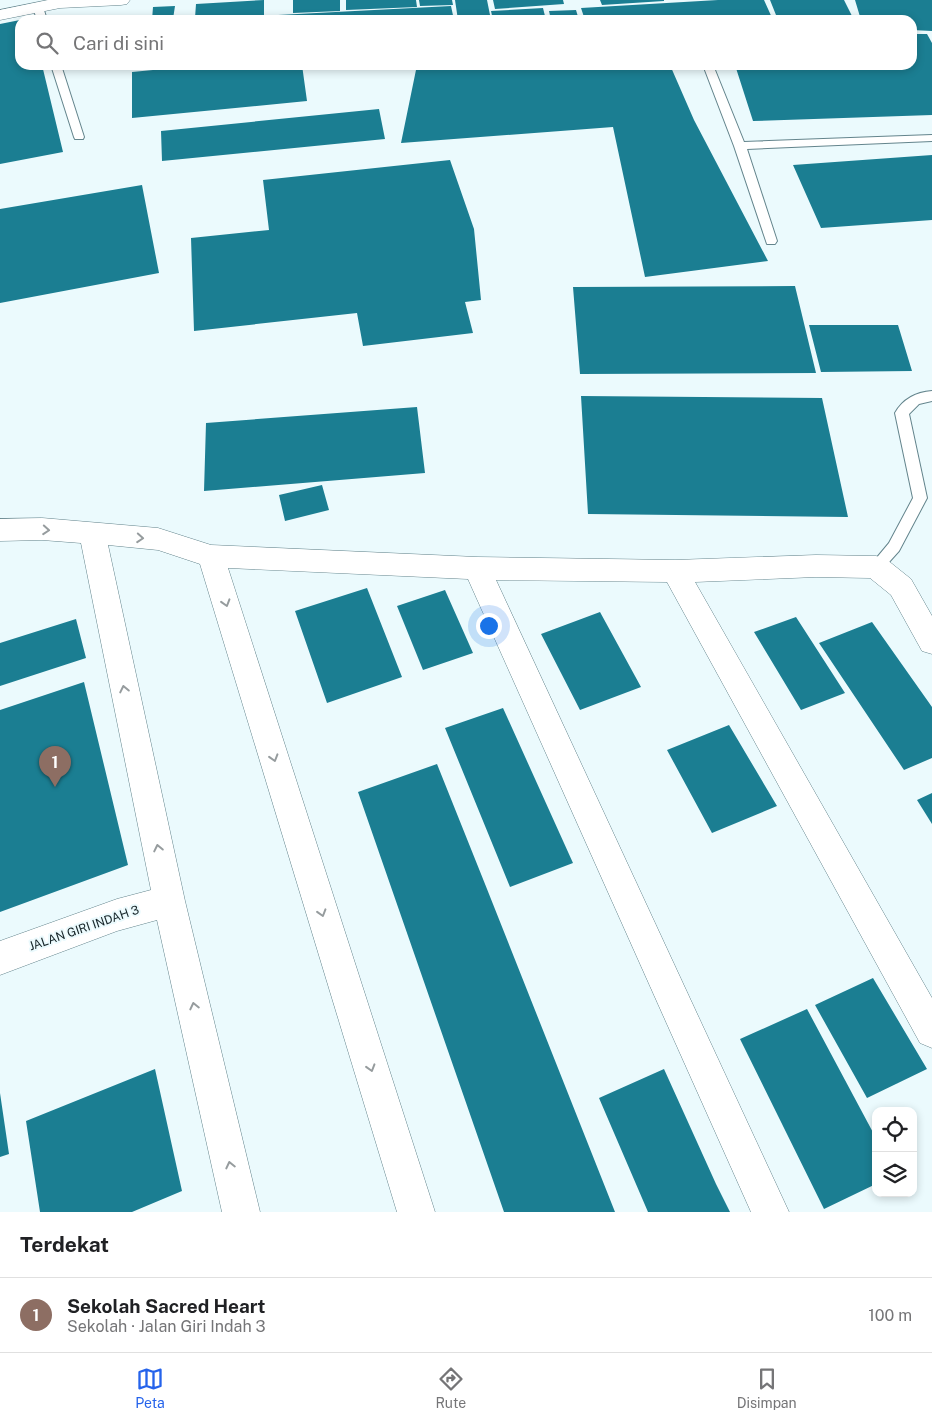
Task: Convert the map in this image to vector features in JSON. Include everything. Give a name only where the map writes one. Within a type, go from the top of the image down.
[{"type":"street","points":[[0,15],[60,3],[121,0]]},
{"type":"street","points":[[0,530],[42,529],[158,539],[211,556],[477,568],[675,571],[816,566],[876,567],[902,587],[932,642]]},
{"type":"street","points":[[92,534],[169,901],[242,1212]]},
{"type":"street","points":[[211,556],[416,1212]]},
{"type":"street","points":[[477,568],[770,1212]]},
{"type":"street","points":[[675,571],[932,1031]]},
{"type":"street","name":"JALAN GIRI INDAH 3","points":[[0,958],[117,915],[169,901]]},
{"type":"lane","points":[[58,70],[79,137]]},
{"type":"lane","points":[[710,70],[740,146],[771,241]]},
{"type":"lane","points":[[740,146],[932,138]]},
{"type":"lane","points":[[876,567],[894,547],[920,498],[902,413],[907,405],[926,396],[932,396]]},
{"type":"building","points":[[264,0],[264,15],[195,15],[196,4]]},
{"type":"building","points":[[293,0],[340,0],[340,11],[293,13]]},
{"type":"building","points":[[346,0],[416,0],[417,7],[346,10]]},
{"type":"building","points":[[419,0],[452,0],[453,5],[420,6]]},
{"type":"building","points":[[455,0],[487,0],[490,15],[457,15]]},
{"type":"building","points":[[493,0],[563,0],[564,4],[495,9]]},
{"type":"building","points":[[600,0],[664,0],[664,1],[602,5]]},
{"type":"building","points":[[718,0],[764,0],[771,15],[583,15],[581,8]]},
{"type":"building","points":[[770,0],[844,0],[852,15],[776,15]]},
{"type":"building","points":[[855,0],[932,0],[932,31],[917,30],[917,15],[860,15]]},
{"type":"building","points":[[175,6],[174,15],[152,15],[153,7]]},
{"type":"building","points":[[451,6],[453,15],[276,15]]},
{"type":"building","points":[[543,8],[545,15],[492,15],[491,11]]},
{"type":"building","points":[[576,10],[578,15],[550,15],[549,11]]},
{"type":"building","points":[[15,21],[15,70],[43,70],[63,152],[0,164],[0,24]]},
{"type":"building","points":[[917,34],[927,34],[932,43],[932,115],[753,121],[737,70],[917,70]]},
{"type":"building","points":[[153,70],[303,70],[307,101],[132,118],[132,72]]},
{"type":"building","points":[[416,70],[672,70],[694,120],[768,261],[645,277],[613,127],[401,143]]},
{"type":"building","points":[[379,109],[385,139],[162,161],[161,131]]},
{"type":"building","points":[[932,155],[932,220],[821,228],[793,165]]},
{"type":"building","points":[[450,160],[474,229],[481,300],[465,302],[473,333],[363,346],[357,313],[194,331],[191,238],[269,230],[263,180]]},
{"type":"building","points":[[142,185],[159,273],[0,303],[0,209]]},
{"type":"building","points":[[795,286],[816,373],[580,374],[573,287]]},
{"type":"building","points":[[809,325],[898,325],[912,371],[821,372]]},
{"type":"building","points":[[581,396],[822,398],[848,517],[588,514]]},
{"type":"building","points":[[417,407],[425,473],[204,491],[206,423]]},
{"type":"building","points":[[322,485],[329,510],[285,521],[279,495]]},
{"type":"building","points":[[367,588],[402,677],[327,703],[295,611]]},
{"type":"building","points":[[445,590],[473,653],[423,670],[397,606]]},
{"type":"building","points":[[600,612],[641,687],[580,710],[541,634]]},
{"type":"building","points":[[796,617],[845,693],[801,710],[754,632]]},
{"type":"building","points":[[76,619],[86,658],[0,686],[0,643]]},
{"type":"building","points":[[872,622],[932,707],[932,758],[904,770],[819,643]]},
{"type":"building","points":[[84,682],[128,865],[0,912],[0,710]]},
{"type":"building","points":[[503,708],[573,863],[510,887],[445,728]]},
{"type":"building","points":[[729,725],[777,806],[712,833],[667,750]]},
{"type":"building","points":[[437,764],[615,1212],[504,1212],[358,792]]},
{"type":"building","points":[[932,793],[932,824],[917,800]]},
{"type":"building","points":[[873,978],[927,1069],[867,1098],[815,1005]]},
{"type":"building","points":[[807,1009],[872,1131],[872,1186],[824,1209],[740,1039]]},
{"type":"building","points":[[155,1069],[182,1191],[132,1212],[40,1212],[26,1121]]},
{"type":"building","points":[[664,1069],[730,1212],[648,1212],[599,1098]]},
{"type":"building","points":[[0,1093],[9,1154],[0,1157]]},
{"type":"place","name":"Sekolah Sacred Heart","points":[[55,787]]}]
